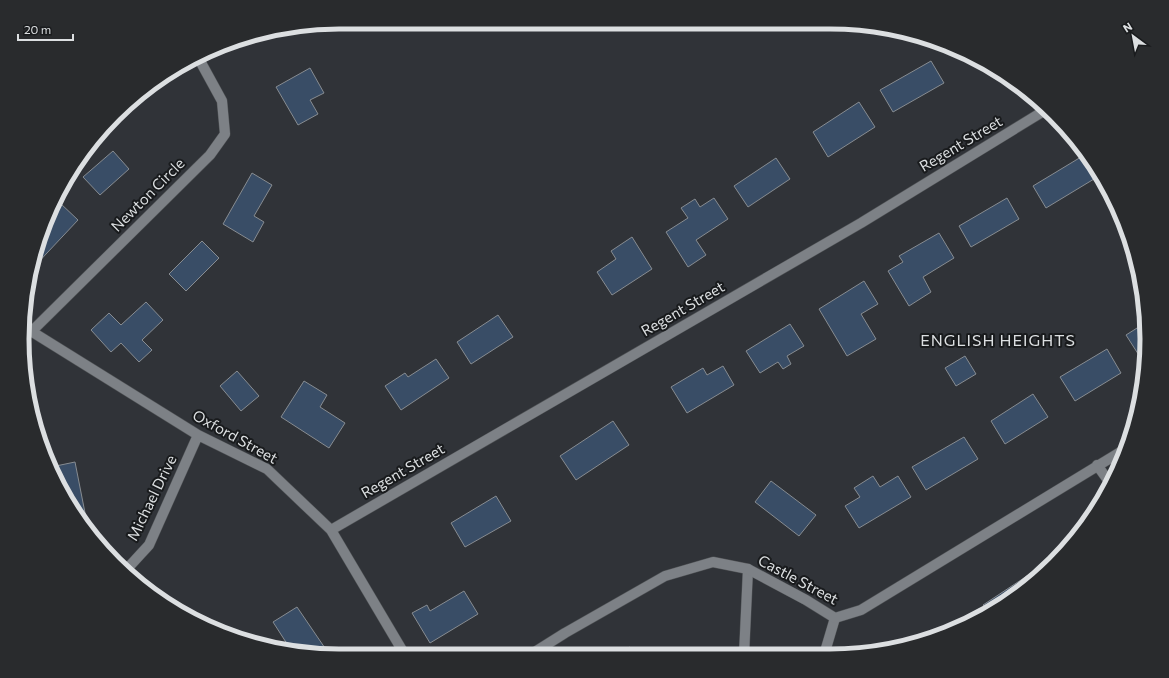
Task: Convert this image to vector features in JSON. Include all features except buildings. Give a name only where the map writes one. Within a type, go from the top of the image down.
[{"type":"street","name":"Newton Circle","points":[[29,330],[210,155],[225,134],[222,101],[201,61]]},
{"type":"street","name":"Regent Street","points":[[331,530],[854,227],[1041,113]]},
{"type":"street","name":"Oxford Street","points":[[29,330],[198,435],[267,469],[331,530],[402,649]]},
{"type":"street","name":"Michael Drive","points":[[129,567],[149,545],[198,435]]},
{"type":"street","name":"Castle Street","points":[[540,649],[665,576],[713,562],[748,569],[806,600],[835,618],[861,610],[1118,453]]},
{"type":"street","points":[[1097,465],[1106,479]]},
{"type":"street","points":[[744,649],[748,569]]},
{"type":"street","points":[[826,649],[835,618]]},
{"type":"district","name":"ENGLISH HEIGHTS","points":[[998,340]]}]
